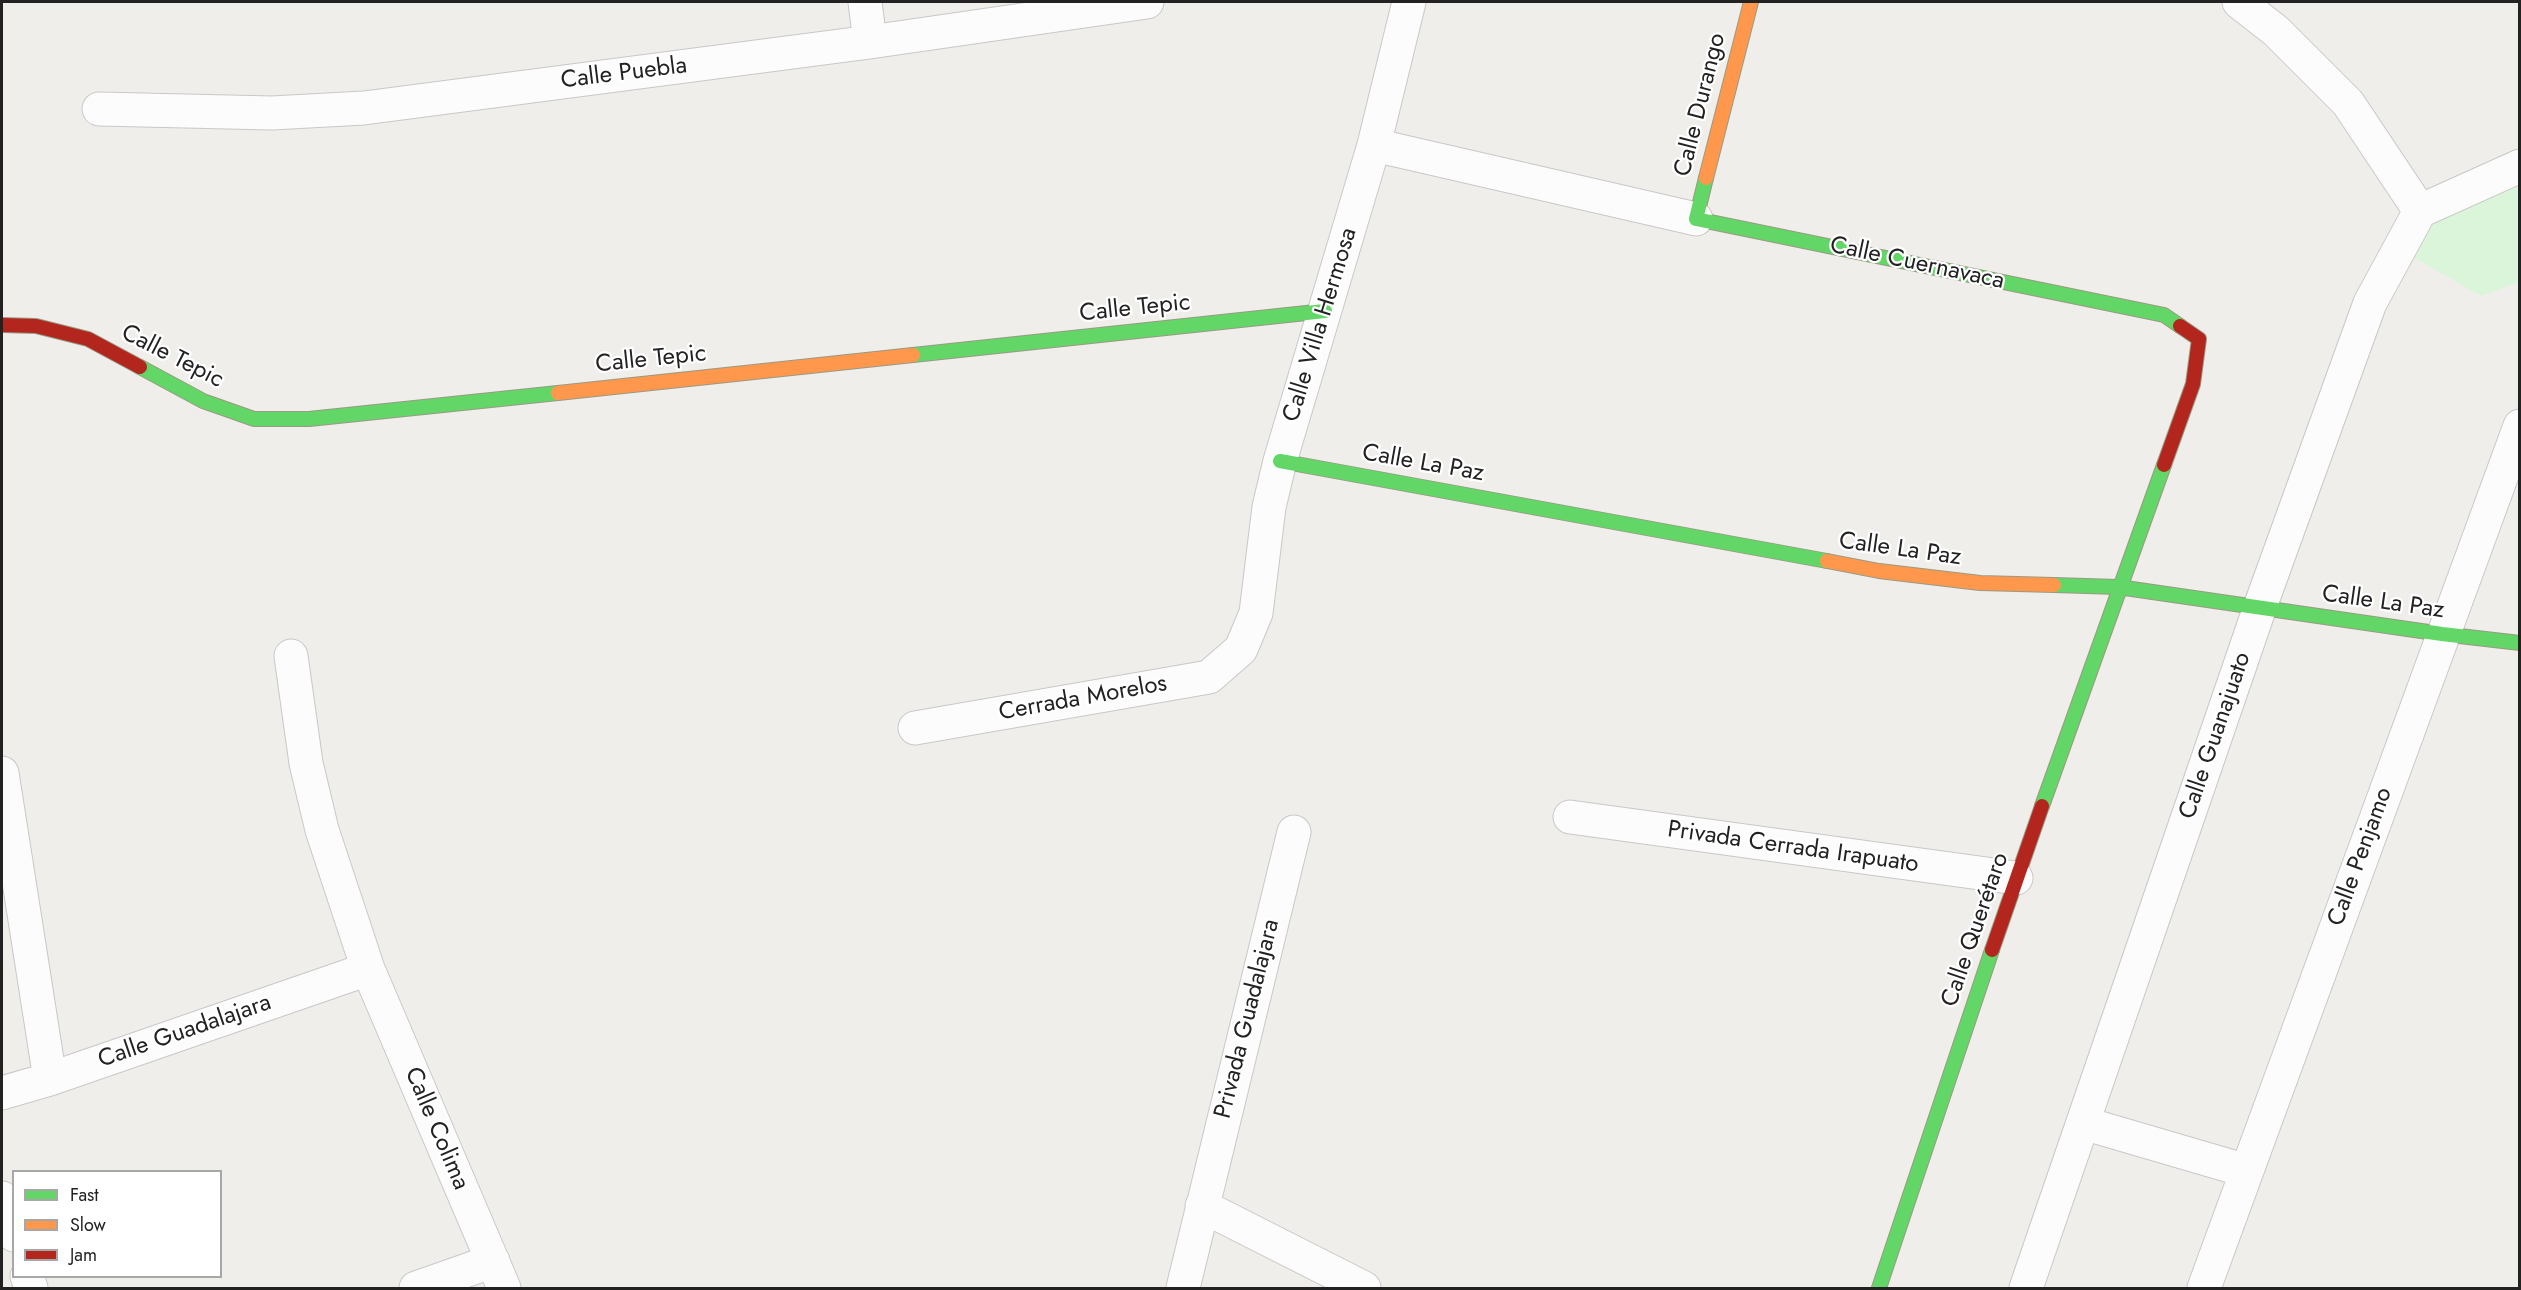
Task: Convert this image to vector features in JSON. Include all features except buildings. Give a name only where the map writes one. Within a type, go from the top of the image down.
[{"type":"street","points":[[865,2],[870,42]]},
{"type":"street","name":"Calle Puebla","points":[[99,109],[272,113],[364,108],[870,42],[1147,2]]},
{"type":"street","name":"Calle Villa Hermosa","points":[[1241,649],[1256,613],[1269,507],[1280,461],[1374,145],[1409,2]]},
{"type":"street","name":"Calle Durango","points":[[1696,219],[1750,2]]},
{"type":"street","points":[[2239,2],[2276,31],[2348,103],[2420,211],[2520,166]]},
{"type":"street","name":"Calle Cuernavaca","points":[[1374,145],[1696,219],[2164,315],[2199,339],[2193,384],[2118,587]]},
{"type":"street","name":"Calle Guanajuato","points":[[2029,1279],[2260,608],[2370,303],[2420,211]]},
{"type":"street","name":"Calle Tepic","points":[[2,325],[36,326],[88,339],[203,401],[254,419],[309,420],[1325,311]]},
{"type":"street","name":"Calle Penjamo","points":[[2204,1288],[2520,426]]},
{"type":"street","name":"Calle La Paz","points":[[1280,461],[1879,572],[1980,584],[2118,587],[2442,634],[2520,643]]},
{"type":"street","name":"Calle Querétaro","points":[[1879,1288],[2016,878],[2118,587]]},
{"type":"street","name":"Cerrada Morelos","points":[[915,728],[1209,677],[1241,649]]},
{"type":"street","name":"Calle Colima","points":[[291,656],[306,763],[322,830],[368,969],[499,1275]]},
{"type":"street","points":[[2,773],[50,1079]]},
{"type":"street","name":"Privada Cerrada Irapuato","points":[[1570,817],[2016,878]]},
{"type":"street","name":"Privada Guadalajara","points":[[1202,1206],[1294,832]]},
{"type":"street","name":"Calle Guadalajara","points":[[2,1093],[50,1079],[368,969]]},
{"type":"street","points":[[2083,1123],[2247,1171]]},
{"type":"street","points":[[2,1198],[12,1229]]},
{"type":"street","points":[[1183,1288],[1202,1206],[1364,1288]]},
{"type":"street","points":[[416,1288],[499,1275]]},
{"type":"green space","points":[[2519,173],[2519,282],[2481,296],[2411,256],[2427,216]]},
{"type":"traffic: fast","points":[[1706,178],[1696,219],[2164,315],[2180,326]]},
{"type":"traffic: fast","points":[[913,355],[1325,311]]},
{"type":"traffic: fast","points":[[140,367],[203,401],[254,419],[309,419],[558,393]]},
{"type":"traffic: fast","points":[[1280,461],[1827,561]]},
{"type":"traffic: fast","points":[[2042,806],[2164,465]]},
{"type":"traffic: fast","points":[[2054,585],[2118,587],[2442,634],[2520,643]]},
{"type":"traffic: fast","points":[[1879,1288],[1992,950]]},
{"type":"traffic: slow","points":[[1706,178],[1751,2]]},
{"type":"traffic: slow","points":[[558,393],[913,355]]},
{"type":"traffic: slow","points":[[1827,561],[1879,571],[1980,583],[2054,585]]},
{"type":"traffic: jam","points":[[2,325],[36,326],[88,339],[140,367]]},
{"type":"traffic: jam","points":[[2164,465],[2193,384],[2199,339],[2180,326]]},
{"type":"traffic: jam","points":[[1992,950],[2042,806]]}]
